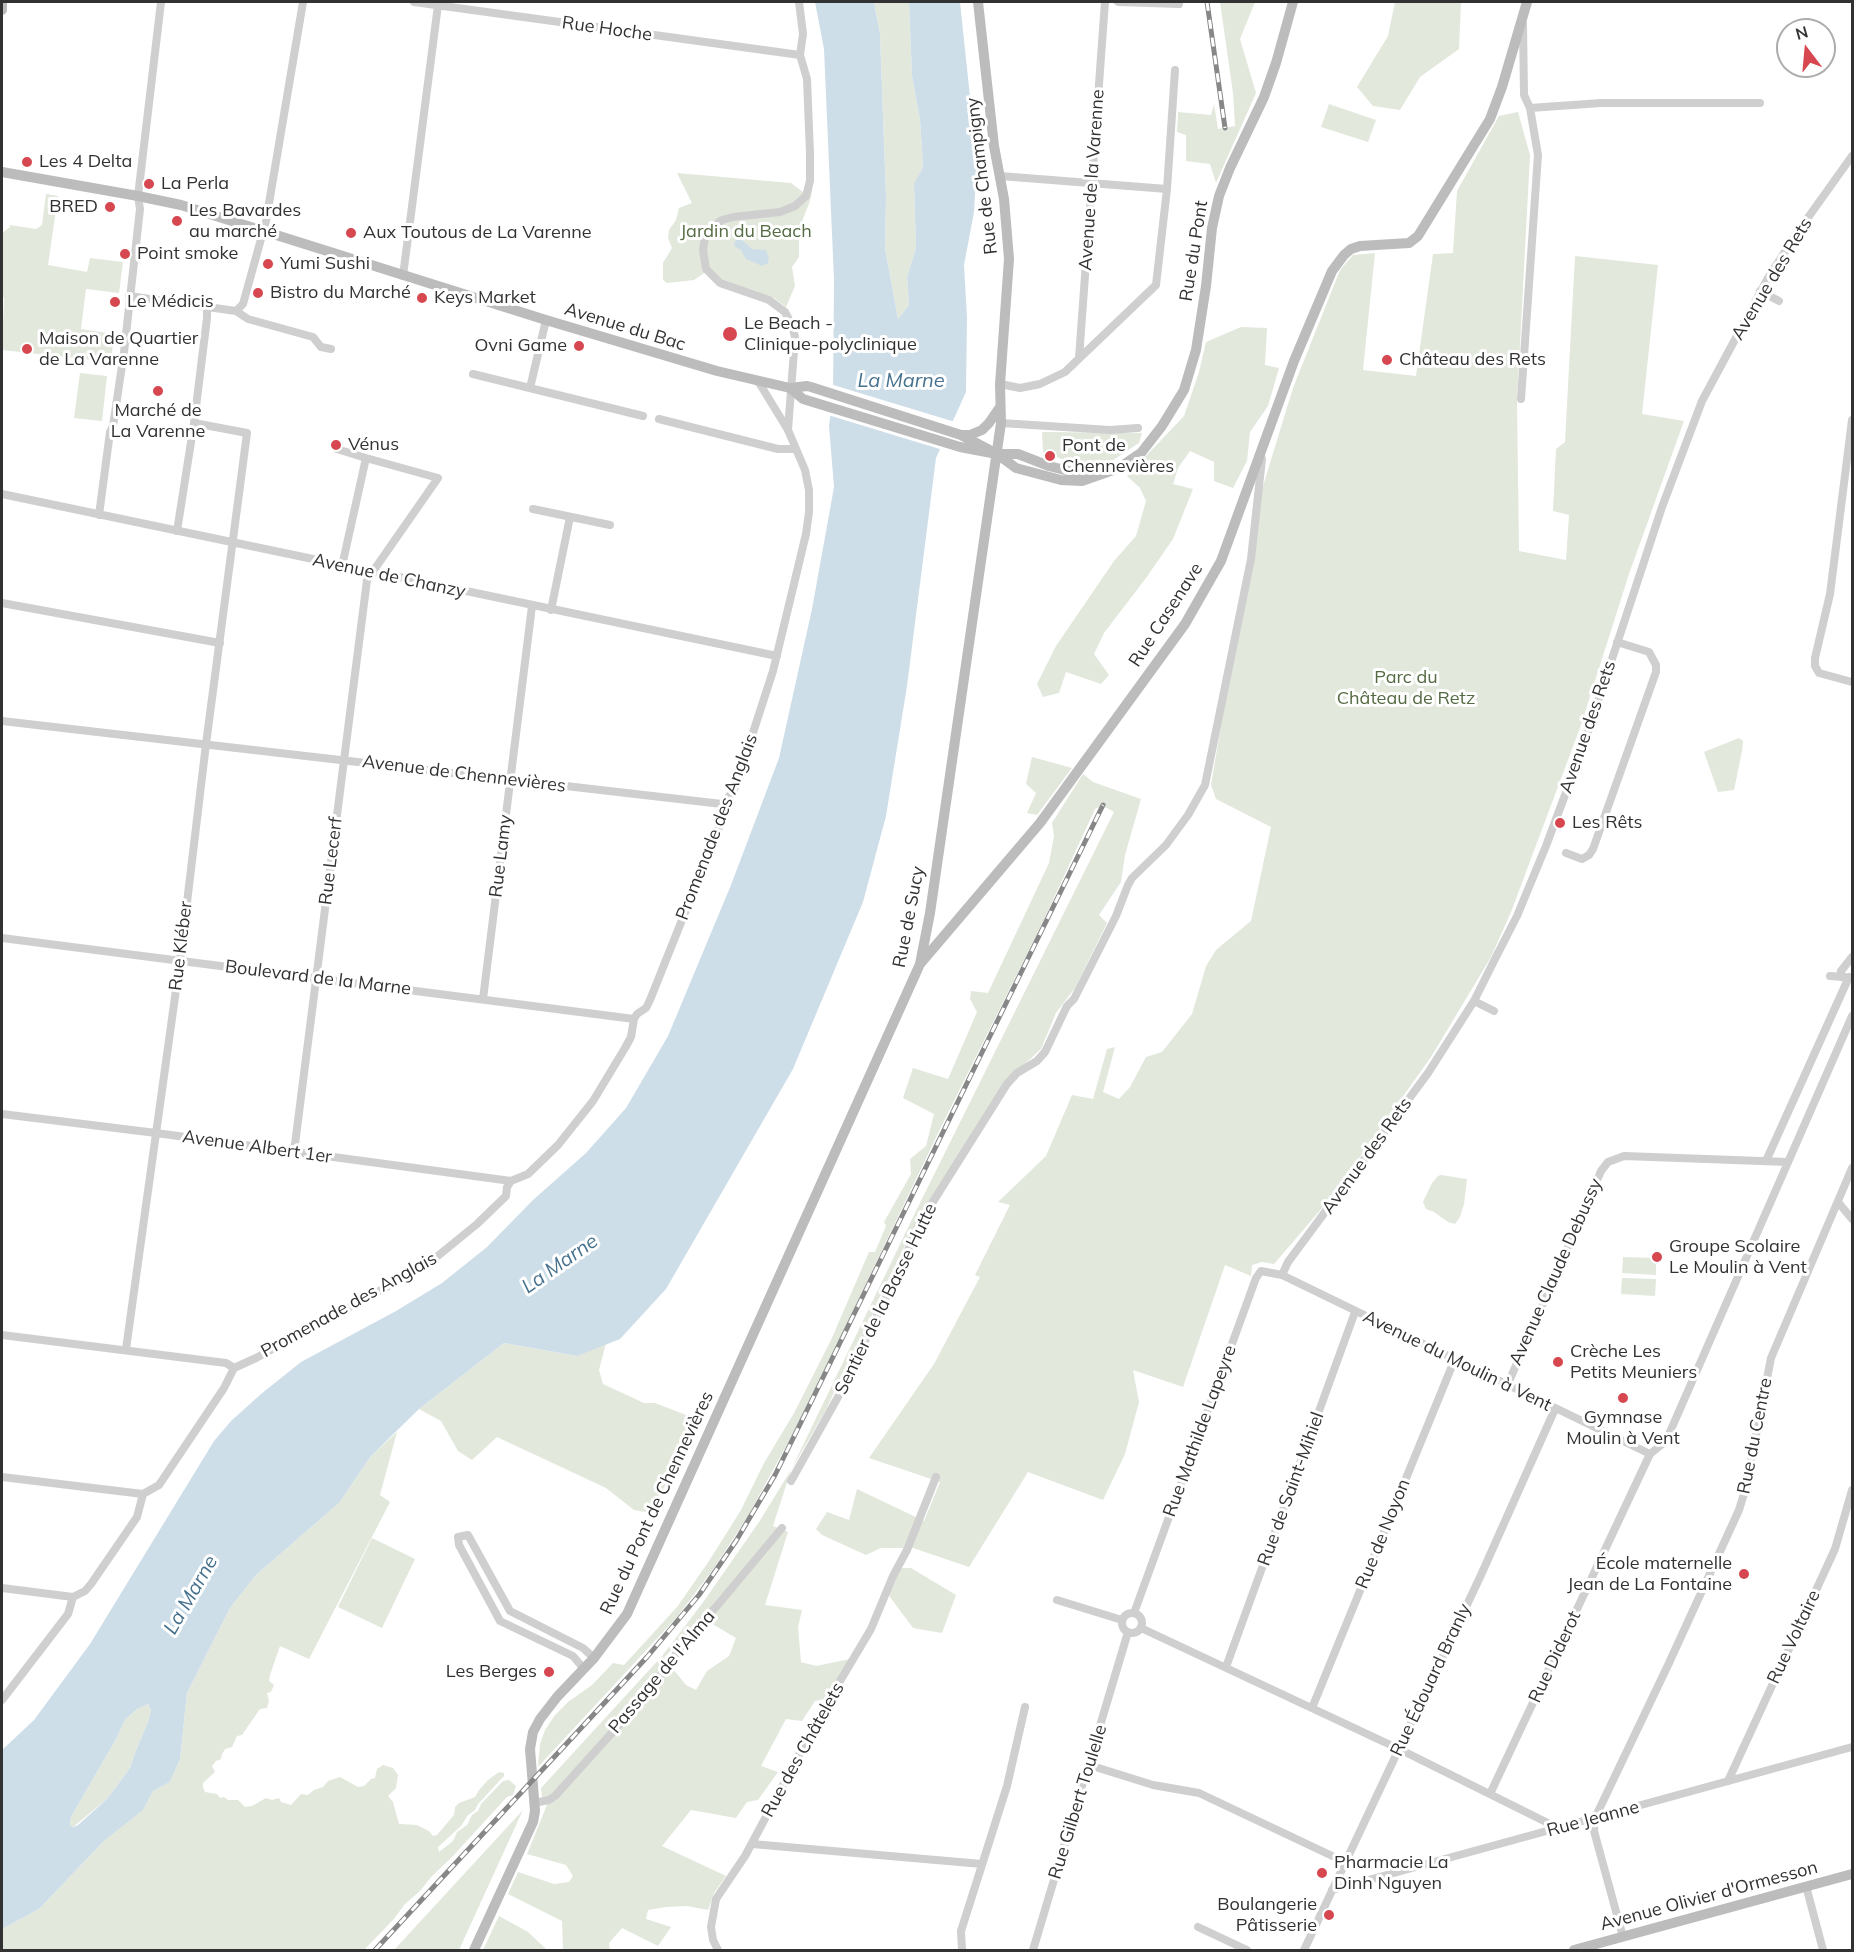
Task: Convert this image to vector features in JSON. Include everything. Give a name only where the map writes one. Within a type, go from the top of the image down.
[{"type":"main road","points":[[2,2],[2,10]]},
{"type":"main road","name":"Rue de Champigny","points":[[978,2],[994,146],[1004,199],[1009,259],[1000,384],[1001,423],[997,454]]},
{"type":"main road","name":"Rue du Pont","points":[[962,435],[997,454],[1016,468],[1061,480],[1082,481],[1119,468],[1141,453],[1162,426],[1184,390],[1196,346],[1206,286],[1212,228],[1219,196],[1264,97],[1293,2]]},
{"type":"main road","points":[[1523,14],[1527,2]]},
{"type":"main road","name":"Rue Casenave","points":[[920,964],[1040,823],[1185,624],[1221,561],[1294,361],[1332,272],[1344,255],[1360,246],[1409,243],[1418,236],[1490,119],[1502,87],[1523,14]]},
{"type":"main road","name":"Avenue du Bac","points":[[2,172],[181,205],[717,372],[790,388]]},
{"type":"main road","points":[[790,388],[807,386],[962,435],[970,435],[982,430],[1001,406]]},
{"type":"main road","points":[[790,388],[803,399],[960,447],[997,454]]},
{"type":"main road","name":"Rue de Sucy","points":[[744,1354],[920,964],[930,913],[997,454]]},
{"type":"main road","name":"Rue du Pont de Chennevières","points":[[474,1950],[533,1822],[530,1749],[533,1732],[557,1697],[594,1658],[627,1614],[744,1354]]},
{"type":"main road","name":"Avenue Olivier d'Ormesson","points":[[1574,1950],[1587,1949],[1623,1936],[1852,1874]]},
{"type":"street","points":[[99,515],[124,351],[141,209],[138,196],[161,2]]},
{"type":"street","points":[[236,311],[243,304],[264,231],[303,2]]},
{"type":"street","name":"Rue Hoche","points":[[414,2],[800,55]]},
{"type":"street","points":[[799,2],[803,34],[800,55]]},
{"type":"street","name":"Avenue de la Varenne","points":[[1079,358],[1105,2]]},
{"type":"street","points":[[1118,2],[1179,3]]},
{"type":"street","points":[[403,276],[438,5]]},
{"type":"street","points":[[1521,399],[1538,154],[1530,108],[1524,94],[1523,14]]},
{"type":"street","name":"Promenade des Anglais","points":[[788,430],[795,337],[792,325],[785,312],[769,300],[720,283],[706,269],[703,250],[705,237],[709,230],[722,220],[780,212],[795,206],[806,196],[810,181],[810,142],[807,79],[800,55]]},
{"type":"street","points":[[1000,384],[1020,388],[1040,384],[1065,372],[1156,285],[1167,189],[1174,69]]},
{"type":"street","points":[[1530,108],[1600,103],[1760,102]]},
{"type":"street","name":"Avenue des Rets","points":[[1282,1275],[1288,1262],[1428,1073],[1474,1001],[1517,916],[1546,846],[1584,744],[1658,517],[1702,401],[1760,291],[1797,233],[1852,156]]},
{"type":"street","points":[[1000,176],[1167,189]]},
{"type":"street","points":[[1760,291],[1779,301]]},
{"type":"street","points":[[129,296],[236,311],[248,319],[313,337],[321,347],[331,349]]},
{"type":"street","points":[[177,531],[194,423],[207,307]]},
{"type":"street","points":[[530,388],[546,320]]},
{"type":"street","points":[[473,374],[643,416]]},
{"type":"street","name":"Promenade des Anglais","points":[[234,1368],[405,1277],[439,1255],[477,1224],[506,1196],[507,1186],[512,1181],[528,1174],[558,1145],[593,1101],[631,1037],[634,1019],[646,1008],[650,1000],[722,820],[722,804],[732,793],[737,782],[777,656],[809,512],[809,490],[805,470],[788,430],[758,381]]},
{"type":"street","points":[[659,419],[778,449],[796,449]]},
{"type":"street","points":[[1852,420],[1830,594],[1815,658],[1815,666],[1819,673],[1852,682]]},
{"type":"street","name":"Rue Kléber","points":[[126,1349],[180,961],[247,433],[194,423]]},
{"type":"street","points":[[1001,423],[1110,430],[1138,428]]},
{"type":"street","points":[[337,449],[438,478],[372,572]]},
{"type":"street","name":"Sentier de la Basse Hutte","points":[[791,1480],[838,1397],[919,1224],[1007,1084],[1017,1073],[1045,1052],[1067,1006],[1074,999],[1107,934],[1132,878],[1166,845],[1188,815],[1205,785],[1251,559],[1262,459],[1259,453]]},
{"type":"street","points":[[342,566],[366,458]]},
{"type":"street","name":"Avenue de Chanzy","points":[[2,494],[777,656]]},
{"type":"street","points":[[533,509],[610,525]]},
{"type":"street","points":[[551,610],[570,517]]},
{"type":"street","name":"Rue Lecerf","points":[[294,1152],[367,580],[372,572]]},
{"type":"street","points":[[2,603],[220,643]]},
{"type":"street","name":"Rue Lamy","points":[[483,999],[532,606]]},
{"type":"street","points":[[1566,853],[1582,859],[1593,849],[1656,672],[1656,665],[1649,652],[1617,642]]},
{"type":"street","name":"Avenue de Chennevières","points":[[2,721],[722,804]]},
{"type":"street","name":"Boulevard de la Marne","points":[[2,938],[634,1019]]},
{"type":"street","points":[[1847,977],[1841,971],[1852,957]]},
{"type":"street","points":[[1830,976],[1847,977]]},
{"type":"street","points":[[1766,1161],[1847,977]]},
{"type":"street","points":[[1474,1001],[1494,1011]]},
{"type":"street","points":[[1650,1454],[1666,1441],[1852,1017]]},
{"type":"street","name":"Avenue Albert 1er","points":[[2,1114],[512,1181]]},
{"type":"street","name":"Avenue Claude Debussy","points":[[1507,1386],[1601,1171],[1608,1162],[1624,1156],[1788,1162]]},
{"type":"street","name":"Rue du Centre","points":[[1594,1818],[1739,1510],[1746,1487],[1771,1358],[1852,1168]]},
{"type":"street","points":[[1838,1202],[1852,1219]]},
{"type":"street","name":"Rue Mathilde Lapeyre","points":[[1134,1613],[1258,1273],[1265,1270],[1282,1275]]},
{"type":"street","name":"Avenue du Moulin à Vent","points":[[1282,1275],[1650,1454]]},
{"type":"street","name":"Rue de Saint-Mihiel","points":[[1226,1667],[1355,1312]]},
{"type":"street","points":[[2,1335],[226,1363],[234,1368],[224,1388],[159,1485],[143,1494],[2,1476]]},
{"type":"street","name":"Rue de Noyon","points":[[1312,1708],[1454,1360]]},
{"type":"street","name":"Rue Édouard Branly","points":[[1304,1950],[1481,1575],[1555,1409]]},
{"type":"street","name":"Rue Diderot","points":[[1490,1794],[1650,1454]]},
{"type":"street","name":"Rue des Châtelets","points":[[717,1950],[711,1927],[716,1899],[739,1867],[827,1703],[871,1629],[893,1576],[907,1550],[936,1477]]},
{"type":"street","name":"Rue Voltaire","points":[[1728,1781],[1835,1549],[1852,1490]]},
{"type":"street","points":[[2,1588],[73,1597],[85,1591],[137,1517],[143,1494]]},
{"type":"street","name":"Passage de l'Alma","points":[[534,1803],[549,1800],[555,1796],[586,1762],[646,1695],[691,1633],[716,1607],[782,1528]]},
{"type":"street","points":[[584,1669],[573,1656],[500,1621],[459,1545],[458,1537],[468,1535],[510,1611],[583,1648],[594,1658]]},
{"type":"street","points":[[2,1700],[68,1614],[73,1597]]},
{"type":"street","points":[[1057,1600],[1122,1620]]},
{"type":"street","points":[[1122,1620],[1128,1614],[1134,1613],[1140,1618],[1141,1628]]},
{"type":"street","points":[[1122,1620],[1123,1627],[1128,1632],[1136,1632],[1141,1628]]},
{"type":"street","points":[[1141,1628],[1399,1749],[1558,1828]]},
{"type":"street","name":"Rue Gilbert Toulelle","points":[[1032,1950],[1128,1632]]},
{"type":"street","points":[[962,1950],[961,1931],[1007,1786],[1025,1707]]},
{"type":"street","name":"Rue Jeanne","points":[[1332,1890],[1852,1747]]},
{"type":"street","points":[[1089,1765],[1153,1785],[1199,1793],[1345,1862]]},
{"type":"street","points":[[1594,1818],[1594,1831],[1623,1936]]},
{"type":"street","points":[[752,1844],[982,1863]]},
{"type":"street","points":[[1806,1887],[1823,1950]]},
{"type":"street","points":[[1198,1927],[1247,1950]]},
{"type":"green space","points":[[874,2],[909,2],[912,76],[920,120],[923,167],[914,185],[916,248],[907,277],[909,305],[898,319],[885,248],[886,195],[880,34]]},
{"type":"green space","points":[[1220,2],[1255,2],[1240,39],[1256,93],[1216,183],[1210,164],[1186,161],[1186,135],[1177,132],[1178,112],[1211,115],[1214,104],[1218,129],[1235,126],[1233,93]]},
{"type":"green space","points":[[1395,2],[1461,2],[1459,49],[1420,77],[1400,110],[1373,106],[1357,87],[1388,36]]},
{"type":"green space","points":[[1329,104],[1376,120],[1368,142],[1321,127]]},
{"type":"green space","name":"Parc du Château de Retz","points":[[1518,112],[1530,155],[1517,401],[1519,551],[1566,560],[1569,515],[1553,511],[1556,449],[1565,442],[1575,256],[1658,265],[1642,414],[1684,421],[1629,574],[1580,728],[1511,912],[1491,957],[1431,1057],[1329,1200],[1274,1264],[1262,1262],[1252,1265],[1251,1276],[1225,1265],[1183,1387],[1133,1370],[1139,1402],[1125,1454],[1103,1500],[1028,1472],[969,1567],[913,1548],[881,1548],[866,1555],[822,1535],[816,1529],[827,1512],[849,1520],[857,1489],[924,1521],[940,1482],[869,1458],[934,1364],[980,1277],[975,1275],[1010,1205],[998,1202],[1046,1156],[1072,1095],[1093,1099],[1107,1049],[1115,1047],[1103,1092],[1119,1099],[1130,1087],[1146,1057],[1162,1052],[1192,1014],[1206,966],[1216,950],[1251,921],[1271,827],[1216,799],[1211,785],[1259,499],[1293,388],[1340,270],[1353,255],[1375,253],[1363,370],[1416,376],[1433,254],[1453,253],[1457,191],[1499,116]]},
{"type":"green space","name":"Jardin du Beach","points":[[677,173],[791,183],[808,196],[813,187],[799,229],[799,257],[792,267],[795,286],[786,307],[774,298],[722,281],[710,269],[694,280],[667,283],[663,280],[663,263],[672,248],[668,238],[669,230],[676,220],[679,208],[692,203]]},
{"type":"green space","points":[[46,194],[58,196],[48,265],[87,272],[90,258],[123,262],[119,293],[86,289],[81,329],[114,334],[111,362],[2,350],[4,298],[2,297],[2,233],[10,225],[36,229],[42,225]]},
{"type":"green space","points":[[1241,327],[1267,328],[1265,365],[1279,368],[1268,406],[1250,432],[1247,461],[1233,488],[1214,481],[1214,462],[1190,451],[1178,468],[1173,484],[1193,489],[1173,539],[1104,633],[1094,654],[1109,675],[1101,684],[1066,672],[1059,693],[1043,697],[1037,684],[1056,646],[1114,561],[1136,536],[1146,501],[1140,488],[1127,476],[1184,416],[1199,372],[1206,342]]},
{"type":"green space","points":[[80,373],[107,376],[102,421],[74,418]]},
{"type":"green space","points":[[1042,432],[1142,433],[1139,443],[1107,464],[1081,466],[1043,452]]},
{"type":"green space","points":[[1739,738],[1743,741],[1734,790],[1718,792],[1704,752]]},
{"type":"green space","points":[[1032,757],[1072,768],[1037,815],[1027,813],[1036,793],[1026,784]]},
{"type":"green space","points":[[1083,774],[1093,782],[1141,799],[1125,855],[1121,882],[1099,915],[1107,923],[1075,988],[1056,1013],[1041,1049],[1002,1085],[945,1180],[921,1213],[877,1303],[865,1335],[842,1374],[827,1408],[791,1470],[916,1211],[1114,812],[1107,808],[1102,806],[1095,809],[1040,928],[941,1127],[803,1415],[748,1516],[714,1568],[677,1617],[538,1767],[540,1744],[545,1730],[555,1715],[568,1702],[592,1685],[613,1663],[624,1665],[677,1607],[741,1510],[764,1463],[794,1413],[831,1340],[869,1252],[875,1252],[886,1226],[884,1222],[911,1174],[910,1159],[926,1146],[934,1114],[903,1098],[913,1068],[948,1079],[977,1012],[970,999],[971,991],[988,993],[1049,863],[1054,836],[1052,823]]},
{"type":"green space","points":[[1441,1175],[1467,1179],[1464,1204],[1455,1224],[1426,1209],[1423,1202],[1432,1183]]},
{"type":"green space","points":[[1623,1257],[1656,1258],[1656,1275],[1622,1273]]},
{"type":"green space","points":[[1622,1278],[1656,1279],[1655,1296],[1621,1294]]},
{"type":"green space","points":[[504,1343],[577,1356],[606,1343],[599,1370],[603,1384],[644,1403],[655,1403],[699,1420],[651,1513],[634,1510],[606,1488],[497,1437],[472,1460],[458,1451],[441,1421],[419,1409]]},
{"type":"green space","points":[[397,1432],[380,1495],[390,1502],[309,1659],[280,1646],[270,1675],[269,1681],[274,1685],[271,1692],[267,1693],[269,1701],[267,1708],[260,1709],[242,1735],[237,1736],[232,1747],[225,1749],[221,1759],[212,1766],[215,1772],[203,1783],[203,1787],[205,1792],[217,1794],[220,1798],[224,1797],[228,1800],[238,1800],[245,1807],[252,1806],[266,1798],[272,1800],[279,1798],[281,1802],[291,1805],[301,1794],[308,1795],[323,1787],[328,1781],[340,1777],[358,1787],[364,1786],[375,1778],[377,1769],[383,1765],[393,1768],[398,1775],[396,1788],[388,1796],[393,1802],[399,1824],[417,1825],[429,1831],[433,1836],[437,1835],[454,1815],[455,1807],[459,1803],[475,1797],[488,1780],[499,1772],[504,1773],[504,1776],[468,1815],[461,1826],[438,1847],[439,1852],[453,1841],[457,1832],[467,1825],[481,1804],[503,1781],[509,1780],[516,1786],[513,1795],[507,1797],[364,1950],[2,1950],[2,1929],[39,1909],[108,1837],[143,1810],[153,1791],[170,1782],[180,1759],[187,1693],[230,1608],[256,1575],[339,1503],[371,1456]]},
{"type":"green space","points":[[791,1470],[773,1526],[788,1532],[765,1605],[802,1610],[798,1627],[801,1662],[816,1666],[850,1659],[825,1699],[815,1701],[802,1721],[786,1719],[761,1766],[778,1772],[758,1800],[747,1802],[736,1818],[691,1810],[662,1846],[726,1876],[714,1893],[708,1910],[687,1906],[648,1910],[646,1919],[671,1927],[658,1946],[622,1928],[609,1943],[610,1950],[563,1950],[562,1921],[508,1894],[518,1872],[554,1884],[569,1882],[573,1876],[566,1865],[527,1854],[547,1805],[548,1799],[542,1797],[541,1788],[662,1656],[759,1522]],"holes":[[[707,1610],[714,1625],[736,1638],[729,1656],[707,1671],[696,1690],[686,1685],[664,1658]]]},
{"type":"green space","points":[[372,1538],[415,1559],[382,1628],[338,1607]]},
{"type":"green space","points":[[898,1568],[911,1568],[956,1595],[942,1633],[913,1628],[887,1593]]},
{"type":"green space","points":[[148,1704],[151,1710],[148,1722],[130,1768],[107,1799],[73,1827],[70,1825],[71,1817],[125,1720],[137,1709]]},
{"type":"green space","points":[[523,1810],[459,1950],[394,1950]]},
{"type":"green space","points":[[499,1916],[528,1932],[547,1950],[483,1950]]},
{"type":"water","name":"La Marne","points":[[815,2],[874,2],[880,34],[886,196],[885,248],[898,319],[909,305],[907,277],[916,248],[914,184],[923,167],[920,120],[912,76],[909,2],[960,2],[977,163],[982,164],[981,177],[976,178],[974,212],[964,265],[967,317],[966,392],[936,458],[907,686],[886,816],[863,902],[793,1069],[666,1289],[620,1339],[577,1356],[504,1343],[419,1409],[371,1456],[339,1503],[256,1575],[230,1608],[187,1693],[180,1759],[170,1782],[153,1791],[143,1810],[105,1840],[39,1909],[2,1929],[2,1750],[34,1720],[90,1644],[214,1441],[231,1421],[301,1362],[396,1311],[442,1283],[487,1247],[533,1200],[586,1153],[626,1108],[668,1036],[731,885],[779,758],[812,609],[834,487],[829,426],[833,394],[834,280],[824,49]],"holes":[[[148,1704],[151,1710],[130,1768],[107,1799],[78,1825],[73,1827],[70,1825],[71,1817],[125,1720],[137,1709]]]},
{"type":"water","points":[[738,238],[752,249],[766,250],[768,263],[762,266],[746,259],[741,250],[734,246]]},
{"type":"pier","points":[[830,384],[955,422],[943,450],[828,415]]},
{"type":"railway","points":[[1207,2],[1225,128]]},
{"type":"railway","points":[[375,1950],[647,1657],[699,1595],[736,1541],[775,1475],[1103,805]]},
{"type":"place","name":"Les 4 Delta","points":[[27,162]]},
{"type":"place","name":"La Perla","points":[[149,184]]},
{"type":"place","name":"BRED","points":[[110,207]]},
{"type":"place","name":"Les Bavardes au marché","points":[[177,221]]},
{"type":"place","name":"Aux Toutous de La Varenne","points":[[351,233]]},
{"type":"place","name":"Point smoke","points":[[125,254]]},
{"type":"place","name":"Yumi Sushi","points":[[268,264]]},
{"type":"place","name":"Bistro du Marché","points":[[258,293]]},
{"type":"place","name":"Keys Market","points":[[422,298]]},
{"type":"place","name":"Le Médicis","points":[[115,302]]},
{"type":"place","name":"Le Beach - Clinique-polyclinique","points":[[730,334]]},
{"type":"place","name":"Ovni Game","points":[[579,346]]},
{"type":"place","name":"Maison de Quartier de La Varenne","points":[[27,349]]},
{"type":"place","name":"Château des Rets","points":[[1387,360]]},
{"type":"place","name":"Marché de La Varenne","points":[[158,391]]},
{"type":"place","name":"Vénus","points":[[336,445]]},
{"type":"place","name":"Pont de Chennevières","points":[[1050,456]]},
{"type":"place","name":"Les Rêts","points":[[1560,823]]},
{"type":"place","name":"Groupe Scolaire Le Moulin à Vent","points":[[1657,1257]]},
{"type":"place","name":"Crèche Les Petits Meuniers","points":[[1558,1362]]},
{"type":"place","name":"Gymnase Moulin à Vent","points":[[1623,1398]]},
{"type":"place","name":"École maternelle Jean de La Fontaine","points":[[1744,1574]]},
{"type":"place","name":"Les Berges","points":[[549,1672]]},
{"type":"place","name":"Pharmacie La Dinh Nguyen","points":[[1322,1873]]},
{"type":"place","name":"Boulangerie Pâtisserie","points":[[1329,1915]]}]
